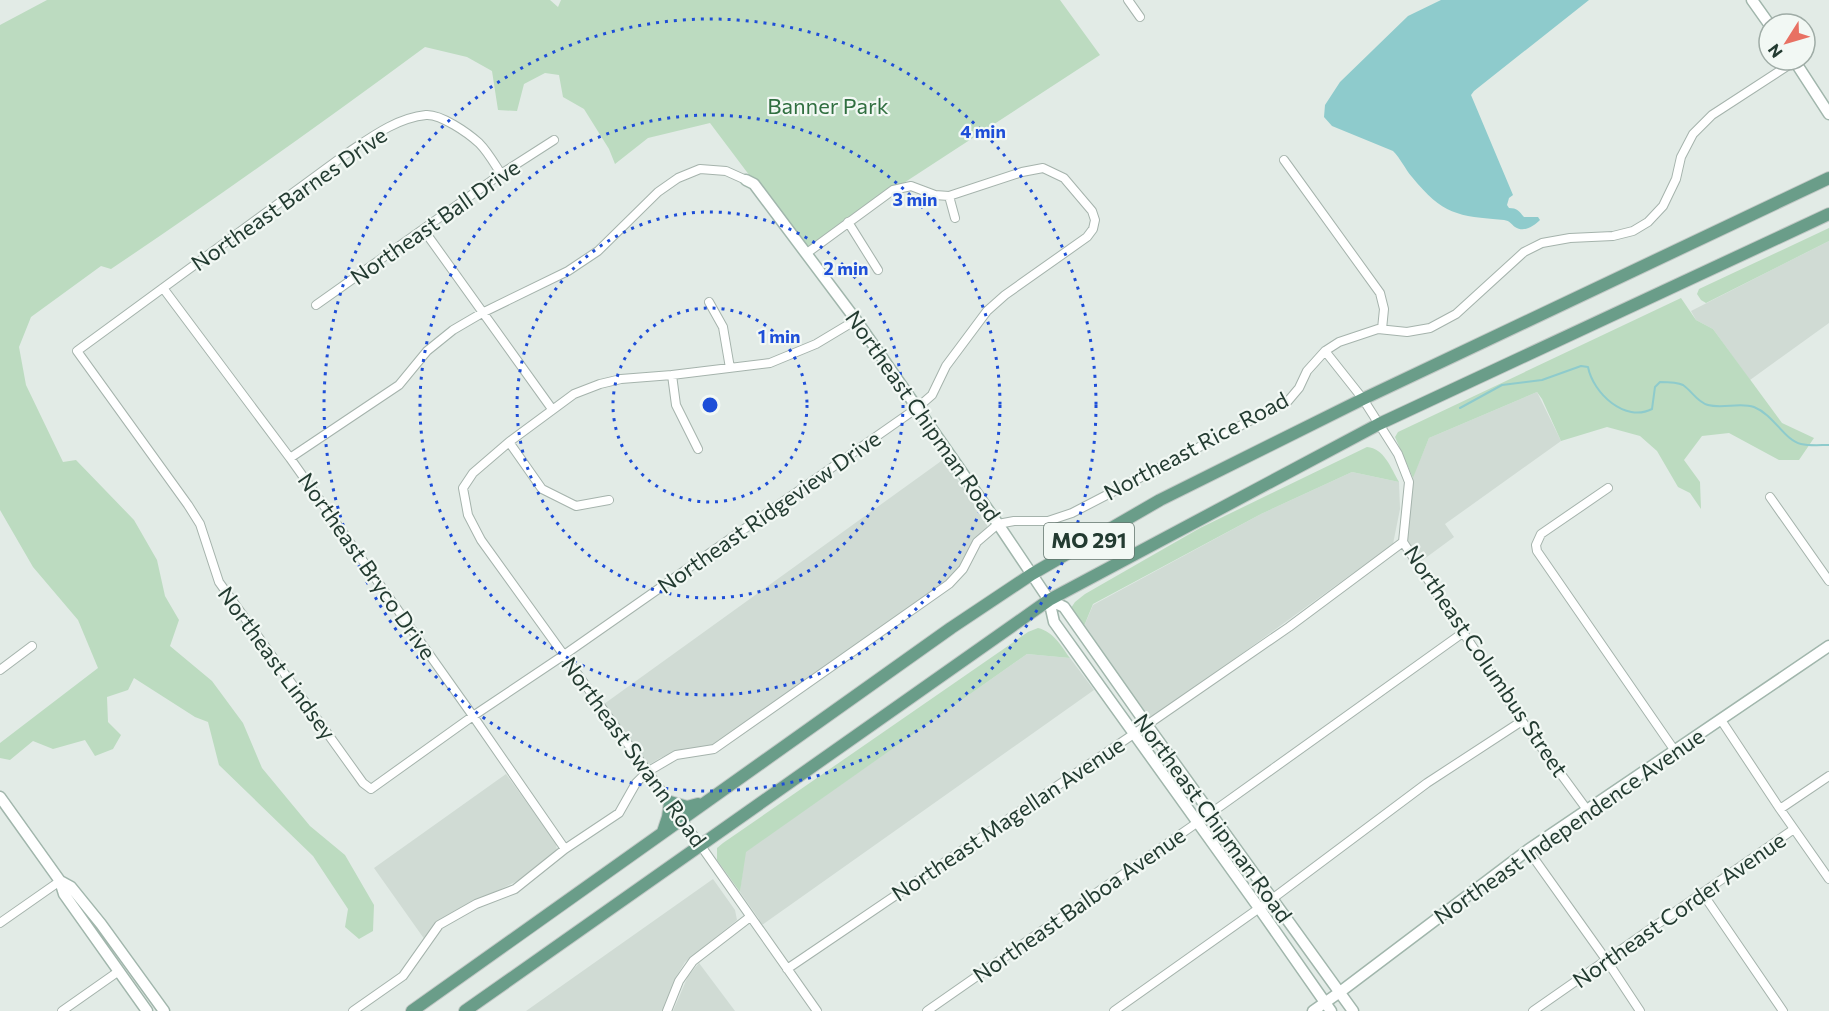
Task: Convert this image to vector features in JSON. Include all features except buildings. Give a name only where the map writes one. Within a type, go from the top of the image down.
[{"type":"main road","name":"MO 291","points":[[412,1011],[941,634],[1032,574],[1160,500],[1363,399],[1827,178]]},
{"type":"main road","name":"MO 291","points":[[465,1011],[1049,600],[1379,424],[1829,214]]},
{"type":"main road","points":[[663,832],[670,802],[687,807],[705,802]]},
{"type":"street","points":[[1128,0],[1140,17]]},
{"type":"street","name":"Northeast Rice Road","points":[[998,524],[1014,521],[1048,521],[1072,513],[1288,401],[1299,388],[1306,371],[1325,351],[1339,342],[1378,329],[1407,332],[1430,328],[1456,314],[1524,252],[1542,243],[1570,238],[1613,236],[1633,231],[1648,222],[1663,206],[1676,179],[1681,158],[1693,135],[1712,115],[1778,72]]},
{"type":"street","points":[[1802,72],[1829,114]]},
{"type":"street","name":"Northeast Barnes Drive","points":[[77,351],[346,154],[400,122],[429,115],[445,120],[479,143],[501,174]]},
{"type":"street","name":"Northeast Ball Drive","points":[[316,305],[501,174],[554,140]]},
{"type":"street","points":[[1284,160],[1380,293],[1384,309],[1382,329]]},
{"type":"street","name":"Northeast Ridgeview Drive","points":[[371,789],[917,408],[932,395],[946,366],[987,311],[1005,295],[1087,237],[1093,229],[1095,220],[1092,212],[1064,178],[1043,168],[1022,172],[949,196]]},
{"type":"street","points":[[290,458],[399,385],[427,351],[453,330],[482,313],[568,271],[598,251],[658,192],[678,178],[700,169],[726,171],[746,180]]},
{"type":"street","name":"Northeast Chipman Road","points":[[746,180],[754,184],[807,252],[917,408],[1049,600],[1054,622],[1328,1007]]},
{"type":"street","points":[[807,252],[893,190],[911,186],[936,195],[949,196],[955,218]]},
{"type":"street","points":[[849,222],[878,270]]},
{"type":"street","points":[[423,229],[552,409]]},
{"type":"street","name":"Northeast Bryco Drive","points":[[163,288],[290,458],[565,849]]},
{"type":"street","points":[[709,302],[723,327],[730,368]]},
{"type":"street","points":[[609,500],[576,506],[542,489],[509,442],[574,394],[600,384],[621,379],[770,363],[816,344],[855,320]]},
{"type":"street","name":"Northeast Lindsey","points":[[77,351],[200,524],[219,582],[363,783],[371,789]]},
{"type":"street","name":"Northeast Columbus Street","points":[[1325,351],[1363,399],[1398,454],[1409,482],[1403,542],[1522,721],[1588,811]]},
{"type":"street","points":[[672,375],[676,405],[698,448]]},
{"type":"street","name":"Northeast Swann Road","points":[[509,442],[473,473],[463,488],[468,515],[481,540],[817,1011]]},
{"type":"street","points":[[1608,488],[1541,534],[1536,545],[1537,551],[1675,751]]},
{"type":"street","points":[[1770,497],[1829,581]]},
{"type":"street","points":[[353,1011],[403,976],[439,925],[476,904],[515,889],[565,849],[619,813],[636,783],[647,772],[676,755],[714,749],[940,591],[963,569],[977,542],[998,524]]},
{"type":"street","name":"Northeast Magellan Avenue","points":[[787,969],[1147,726],[1289,627],[1403,542]]},
{"type":"street","name":"Northeast Chipman Road","points":[[1049,600],[1065,608],[1147,726],[1353,1011]]},
{"type":"street","name":"Northeast Balboa Avenue","points":[[927,1011],[1211,813],[1464,632]]},
{"type":"street","points":[[0,670],[32,646]]},
{"type":"street","name":"Northeast Independence Avenue","points":[[1313,1011],[1328,1007],[1340,992],[1528,850],[1829,646]]},
{"type":"street","points":[[1095,678],[1107,669]]},
{"type":"street","points":[[1721,720],[1829,879]]},
{"type":"street","points":[[1114,1011],[1272,899],[1427,783],[1522,721]]},
{"type":"street","points":[[1780,809],[1829,776]]},
{"type":"street","points":[[0,797],[60,881],[64,894],[147,1011]]},
{"type":"street","name":"Northeast Corder Avenue","points":[[1533,1011],[1794,829]]},
{"type":"street","points":[[1528,850],[1640,1011]]},
{"type":"street","points":[[0,923],[60,881]]},
{"type":"street","points":[[60,881],[71,887],[101,924],[164,1011]]},
{"type":"street","points":[[1702,894],[1783,1011]]},
{"type":"street","points":[[667,1011],[679,981],[693,960],[750,916]]},
{"type":"street","points":[[62,1011],[118,971]]},
{"type":"shaded area","points":[[1829,241],[1829,323],[1750,380],[1713,329],[1696,320],[1691,311]]},
{"type":"shaded area","points":[[1537,392],[1561,441],[1445,524],[1454,537],[1416,565],[1406,539],[1406,525],[1412,496],[1410,484],[1429,438]]},
{"type":"shaded area","points":[[944,459],[987,524],[987,527],[975,539],[958,570],[948,581],[718,743],[678,751],[650,764],[646,762],[604,704]]},
{"type":"shaded area","points":[[1352,472],[1399,482],[1400,509],[1393,544],[1152,719],[1146,719],[1082,631],[1093,605],[1261,514]]},
{"type":"shaded area","points":[[1027,654],[1070,658],[1094,690],[759,927],[759,919],[740,892],[745,852]]},
{"type":"shaded area","points":[[506,774],[556,843],[557,851],[525,877],[457,911],[425,940],[374,868]]},
{"type":"shaded area","points":[[713,879],[735,910],[737,920],[685,962],[676,977],[663,1011],[526,1011]]},
{"type":"shaded area","points":[[699,963],[735,1011],[673,1011],[688,976]]},
{"type":"green space","name":"Banner Park","points":[[47,0],[550,0],[558,7],[561,0],[1060,0],[1100,55],[893,190],[807,252],[710,123],[648,138],[615,164],[609,149],[584,109],[563,97],[559,75],[545,73],[524,84],[517,111],[498,110],[492,71],[467,57],[425,47],[270,160],[151,242],[111,269],[101,266],[31,317],[19,347],[26,385],[63,462],[76,460],[134,520],[157,560],[165,596],[179,620],[170,646],[212,681],[243,723],[262,768],[310,826],[345,855],[374,905],[373,931],[359,939],[345,927],[348,909],[313,856],[219,765],[208,722],[195,717],[134,678],[128,690],[107,697],[108,722],[121,735],[113,749],[95,756],[85,740],[53,749],[33,741],[10,760],[0,758],[0,743],[98,668],[78,620],[33,567],[0,510],[0,25]]},
{"type":"green space","points":[[1829,228],[1829,241],[1706,303],[1697,294],[1699,289]]},
{"type":"green space","points":[[1681,298],[1696,320],[1713,329],[1782,423],[1814,438],[1799,460],[1779,460],[1729,433],[1702,436],[1684,460],[1700,482],[1701,509],[1690,493],[1678,487],[1657,451],[1640,436],[1607,427],[1561,441],[1537,392],[1429,438],[1413,478],[1395,437],[1398,432]]},
{"type":"green space","points":[[1367,447],[1373,448],[1382,455],[1399,482],[1352,472],[1261,514],[1093,604],[1082,631],[1072,615],[1071,608],[1085,594],[1200,528]]},
{"type":"green space","points":[[1038,628],[1053,636],[1070,658],[1027,654],[746,852],[740,892],[717,860],[717,848],[1028,632]]},
{"type":"water","points":[[1441,0],[1589,0],[1471,95],[1513,195],[1509,198],[1507,205],[1509,208],[1518,210],[1524,217],[1538,217],[1540,220],[1529,228],[1518,229],[1504,220],[1462,215],[1442,206],[1423,190],[1393,151],[1332,126],[1324,117],[1325,105],[1340,82],[1408,16]]},
{"type":"waterway","points":[[1460,408],[1502,385],[1542,380],[1581,366],[1588,367],[1591,377],[1603,395],[1621,409],[1631,412],[1652,409],[1655,387],[1660,382],[1675,383],[1683,385],[1708,405],[1754,407],[1795,442],[1808,445],[1829,445]]}]
